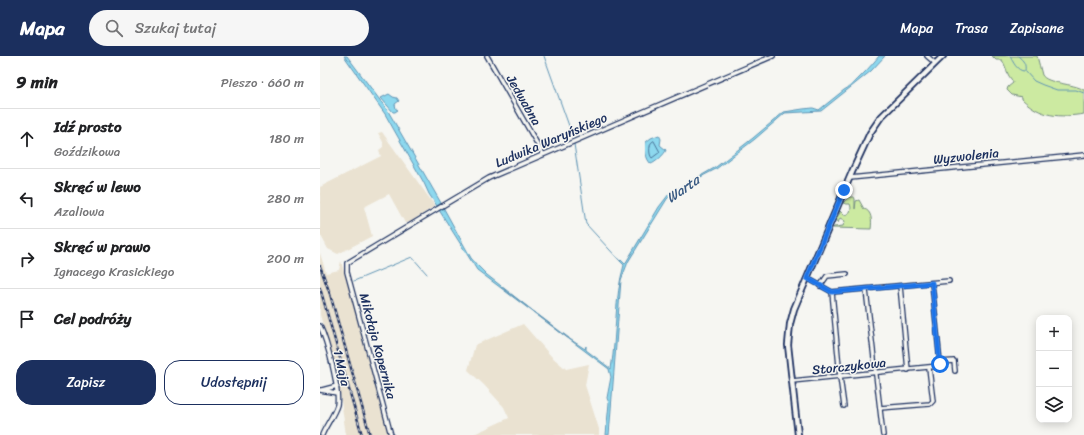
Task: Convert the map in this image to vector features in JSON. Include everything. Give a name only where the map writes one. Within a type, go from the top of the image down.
[{"type":"street","name":"Jedwabna","points":[[487,56],[543,154]]},
{"type":"street","name":"Ludwika Waryńskiego","points":[[347,263],[489,178],[773,56]]},
{"type":"street","points":[[927,56],[936,63]]},
{"type":"street","points":[[798,435],[788,345],[790,324],[794,309],[866,142],[876,125],[881,117],[943,56]]},
{"type":"street","name":"Wyzwolenia","points":[[850,178],[1084,155]]},
{"type":"street","name":"Mikołaja Kopernika","points":[[347,263],[347,272],[391,435]]},
{"type":"street","points":[[820,286],[827,276],[847,274]]},
{"type":"street","points":[[807,278],[832,292],[950,281]]},
{"type":"street","points":[[880,408],[932,403],[933,401],[929,368],[938,366],[940,362],[932,283]]},
{"type":"street","points":[[900,286],[908,370]]},
{"type":"street","points":[[866,290],[883,435]]},
{"type":"street","points":[[832,292],[844,406]]},
{"type":"street","name":"1 Maja","points":[[320,326],[337,386],[338,401],[322,435]]},
{"type":"street","points":[[940,362],[954,361],[955,371]]},
{"type":"street","name":"Storczykowa","points":[[792,381],[929,368]]},
{"type":"street","points":[[321,390],[337,386]]},
{"type":"street","points":[[321,390],[337,393]]},
{"type":"shaded area","points":[[382,132],[435,206],[410,222],[405,223],[389,194],[364,207],[372,236],[338,254],[328,249],[320,234],[320,187],[381,156],[379,150],[383,147],[383,142],[378,133]]},
{"type":"shaded area","points":[[320,253],[326,273],[339,270],[341,261],[390,435],[346,435],[337,372],[320,315]]},
{"type":"shaded area","points":[[523,324],[551,356],[566,369],[589,364],[585,385],[599,429],[599,435],[472,435],[509,418],[504,407],[468,370],[475,345]]},
{"type":"green space","points":[[992,56],[1037,56],[1042,75],[1045,78],[1084,90],[1084,114],[1058,116],[1043,113],[1029,105],[1022,99],[1022,97],[1012,95],[1007,90],[1013,83],[1002,60],[996,60]]},
{"type":"green space","points":[[849,197],[854,197],[855,199],[855,209],[856,201],[859,200],[864,209],[869,212],[871,229],[833,228],[843,226],[845,221],[840,218],[838,223],[837,218],[840,213],[839,210],[844,215],[848,214],[850,211],[850,204],[843,203]]},
{"type":"water","points":[[344,56],[347,56],[388,111],[441,203],[437,206],[385,114]]},
{"type":"water","points":[[879,56],[885,56],[871,71],[821,111],[785,113],[755,139],[716,169],[689,183],[667,199],[628,262],[621,280],[609,435],[606,435],[609,403],[607,398],[611,377],[609,369],[565,336],[585,349],[586,346],[586,350],[611,369],[617,304],[621,278],[624,265],[620,261],[621,260],[625,264],[659,207],[669,194],[716,167],[784,112],[813,108],[819,110],[857,80]]},
{"type":"water","points":[[389,94],[397,98],[399,101],[395,104],[396,109],[398,110],[395,112],[393,112],[381,98]]},
{"type":"water","points":[[659,135],[661,139],[660,145],[666,150],[660,158],[651,164],[647,156],[646,142]]},
{"type":"water","points":[[443,207],[471,258],[487,275],[565,336],[477,270],[439,210]]},
{"type":"waterway","points":[[544,56],[573,137]]},
{"type":"waterway","points":[[1010,56],[1017,68],[1024,71]]},
{"type":"waterway","points":[[1018,56],[1024,63],[1025,71],[1034,81],[1057,90],[1076,90],[1084,93]]},
{"type":"waterway","points":[[574,144],[586,224],[620,261]]},
{"type":"waterway","points":[[354,281],[412,257],[427,274]]},
{"type":"waterway","points":[[501,287],[569,338]]},
{"type":"railway","points":[[320,266],[330,294],[370,435]]},
{"type":"railway","points":[[320,288],[362,435]]},
{"type":"route","points":[[844,190],[807,278],[832,292],[932,283],[940,364]]},
{"type":"water label","name":"Warta","points":[[683,189]]}]
